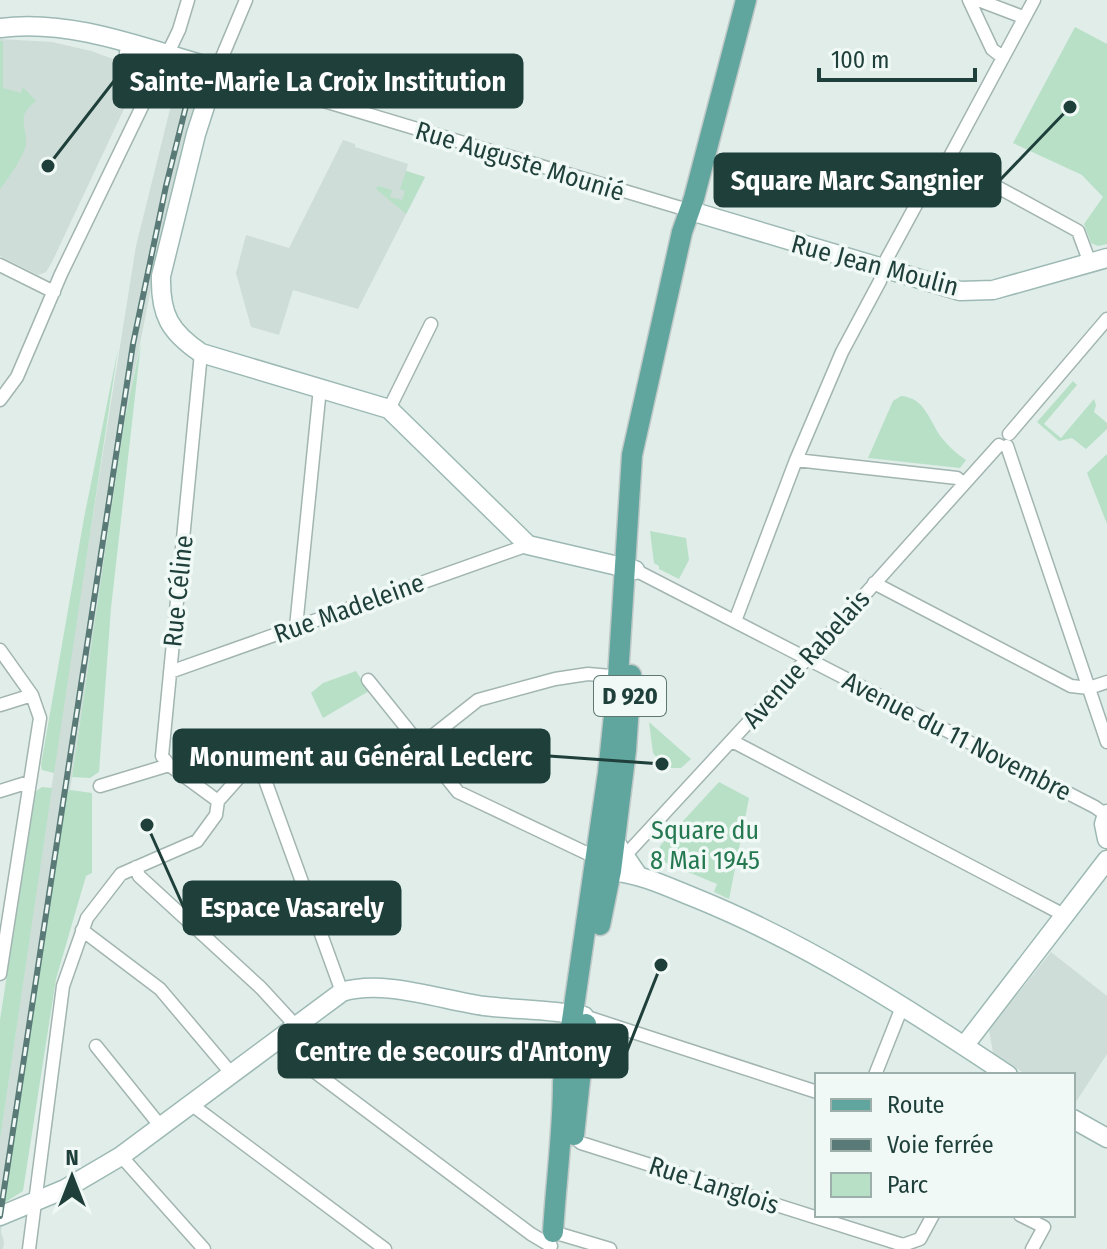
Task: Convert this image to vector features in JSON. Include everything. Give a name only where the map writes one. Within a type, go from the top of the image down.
[{"type":"main road","name":"D 920","points":[[552,1242],[556,1169],[563,1119],[563,1082],[601,916],[609,855],[624,678],[632,455],[681,236],[691,211],[746,0]]},
{"type":"main road","points":[[3,26],[54,29],[94,36],[163,61],[209,94]]},
{"type":"main road","name":"Rue Auguste Mounié","points":[[163,61],[217,69]]},
{"type":"main road","points":[[217,69],[196,134],[161,276],[166,317],[182,341],[201,353],[389,409],[528,545],[630,568]]},
{"type":"main road","name":"Rue Jean Moulin","points":[[691,211],[960,291],[993,290],[1099,260]]},
{"type":"main road","points":[[1107,814],[1104,824],[1107,839]]},
{"type":"main road","points":[[609,855],[637,874],[722,909],[814,954],[1005,1073]]},
{"type":"main road","points":[[964,1046],[1107,860]]},
{"type":"main road","points":[[0,1216],[65,1189],[121,1156],[342,992],[358,987],[378,988],[486,1006],[527,1007],[580,1015]]},
{"type":"main road","name":"D 920","points":[[552,1242],[574,1137],[580,1015]]},
{"type":"main road","points":[[1075,1120],[1107,1138]]},
{"type":"street","points":[[0,400],[17,377],[54,292],[179,30],[188,0]]},
{"type":"street","points":[[217,69],[246,0]]},
{"type":"street","points":[[969,0],[992,49],[1002,57]]},
{"type":"street","points":[[978,0],[1023,17]]},
{"type":"street","points":[[735,621],[796,460],[842,352],[880,281],[885,262],[929,181],[948,160],[1034,0]]},
{"type":"street","name":"Rue Auguste Mounié","points":[[217,69],[691,211]]},
{"type":"street","points":[[948,160],[1078,231],[1099,260]]},
{"type":"street","points":[[0,265],[54,292]]},
{"type":"street","name":"Avenue Rabelais","points":[[609,855],[732,741],[963,483],[1005,442],[1107,319]]},
{"type":"street","points":[[389,409],[431,324]]},
{"type":"street","name":"Rue Céline","points":[[169,765],[162,756],[201,353]]},
{"type":"street","points":[[296,627],[320,388]]},
{"type":"street","points":[[1005,442],[1107,742]]},
{"type":"street","points":[[796,460],[957,478],[963,483]]},
{"type":"street","name":"Rue Madeleine","points":[[170,672],[528,545]]},
{"type":"street","name":"Avenue du 11 Novembre","points":[[630,568],[1107,814]]},
{"type":"street","points":[[874,583],[1071,686],[1089,688],[1107,682]]},
{"type":"street","points":[[0,650],[32,695],[40,718],[0,974]]},
{"type":"street","points":[[421,745],[478,700],[566,677],[588,674],[624,678]]},
{"type":"street","points":[[368,680],[458,792],[609,855]]},
{"type":"street","points":[[0,705],[32,695]]},
{"type":"street","points":[[732,741],[1064,915]]},
{"type":"street","points":[[100,786],[169,765],[218,801]]},
{"type":"street","points":[[29,1249],[63,986],[87,918],[121,874],[197,841],[216,815],[218,801],[243,773],[258,772],[265,780],[342,992]]},
{"type":"street","points":[[0,791],[29,782]]},
{"type":"street","points":[[136,867],[139,876],[261,988],[295,1025]]},
{"type":"street","points":[[82,930],[160,989],[231,1073]]},
{"type":"street","points":[[876,1073],[902,1007]]},
{"type":"street","points":[[580,1015],[815,1091]]},
{"type":"street","points":[[276,1040],[531,1234],[552,1242],[610,1249]]},
{"type":"street","points":[[96,1046],[162,1128]]},
{"type":"street","points":[[192,1105],[385,1249]]},
{"type":"street","name":"Rue Langlois","points":[[574,1137],[581,1143],[903,1245],[920,1239],[932,1217]]},
{"type":"street","points":[[121,1156],[204,1249]]},
{"type":"street","points":[[1024,1217],[1044,1227],[1032,1249]]},
{"type":"shaded area","points":[[0,39],[52,42],[91,51],[135,67],[139,77],[52,262],[46,272],[38,275],[0,256]]},
{"type":"shaded area","points":[[176,85],[197,95],[154,273],[124,424],[4,1203],[3,1249],[0,1249],[0,1140],[73,641],[136,246]]},
{"type":"shaded area","points":[[343,140],[355,144],[355,147],[408,164],[406,171],[425,177],[358,309],[293,290],[279,335],[251,327],[236,273],[246,235],[289,248]]},
{"type":"shaded area","points":[[1051,952],[1107,996],[1107,1054],[1075,1103],[1075,1073],[1024,1073],[993,1053],[989,1030]]},
{"type":"green space","points":[[1075,27],[1107,44],[1107,244],[1098,246],[1091,243],[1084,224],[1103,197],[1082,175],[1013,143]]},
{"type":"green space","points":[[0,41],[3,41],[3,88],[21,93],[23,87],[36,101],[24,116],[26,143],[23,153],[0,189]]},
{"type":"green space","points":[[406,171],[425,177],[406,214],[376,189],[378,186],[392,190],[390,197],[402,200],[405,191],[400,189]]},
{"type":"green space","points":[[141,343],[111,608],[99,772],[90,778],[72,777],[124,423]]},
{"type":"green space","points":[[118,349],[54,773],[42,770],[41,765],[84,518]]},
{"type":"green space","points":[[1073,381],[1077,385],[1044,424],[1061,438],[1094,399],[1094,412],[1107,423],[1107,429],[1086,449],[1072,438],[1059,441],[1037,422]]},
{"type":"green space","points":[[901,396],[916,401],[926,411],[944,440],[966,460],[960,468],[868,458],[893,401]]},
{"type":"green space","points":[[1107,454],[1107,524],[1087,473]]},
{"type":"green space","points":[[650,531],[686,538],[689,560],[679,579],[654,563]]},
{"type":"green space","points":[[356,671],[369,691],[323,718],[311,693],[323,683]]},
{"type":"green space","points":[[649,722],[691,759],[681,768],[665,768],[653,753]]},
{"type":"green space","name":"Square du 8 Mai 1945","points":[[719,782],[749,798],[729,899],[714,892],[717,884],[659,860],[660,846]]},
{"type":"green space","points":[[42,787],[52,788],[0,1140],[0,1020],[35,792]]},
{"type":"green space","points":[[70,790],[92,793],[92,873],[86,876],[56,979],[23,1191],[4,1203],[67,793]]},
{"type":"railway","points":[[0,1216],[133,344],[190,90]]},
{"type":"place","name":"Square Marc Sangnier","points":[[1070,107]]},
{"type":"place","name":"Sainte-Marie La Croix Institution","points":[[48,166]]},
{"type":"place","name":"Monument au Général Leclerc","points":[[662,764]]},
{"type":"place","name":"Espace Vasarely","points":[[147,825]]},
{"type":"place","name":"Centre de secours d'Antony","points":[[661,965]]}]
